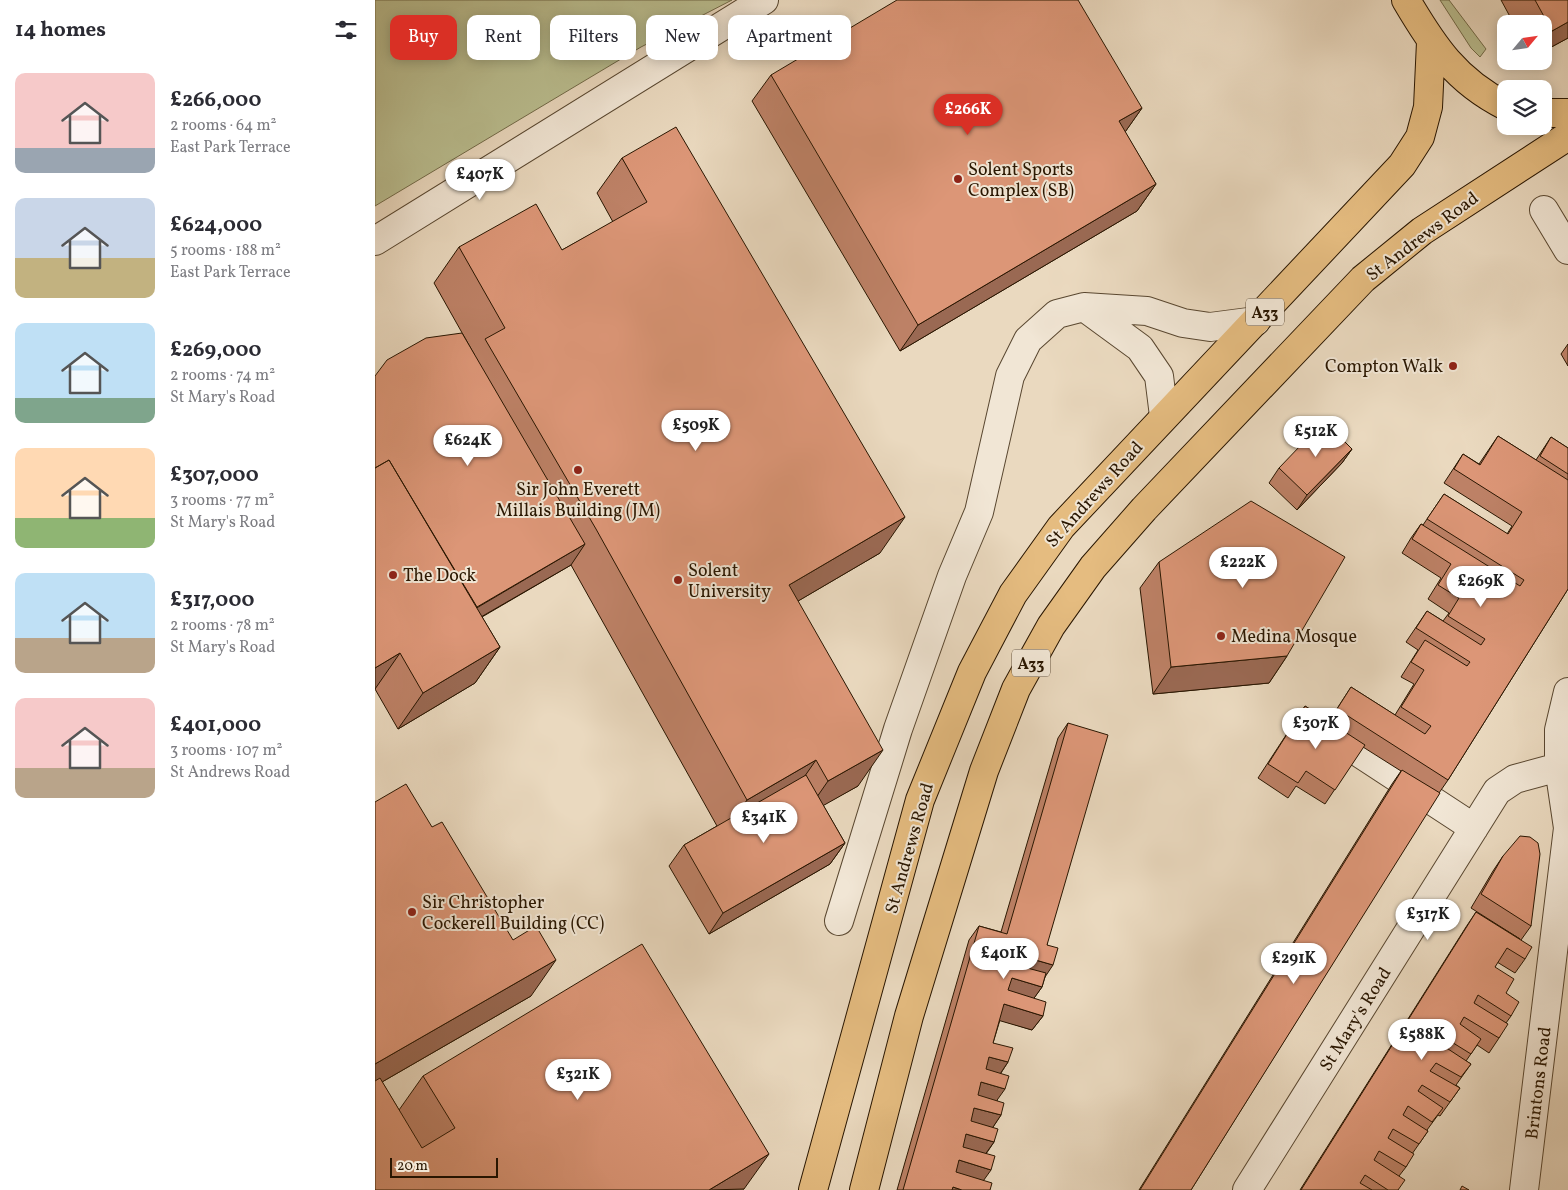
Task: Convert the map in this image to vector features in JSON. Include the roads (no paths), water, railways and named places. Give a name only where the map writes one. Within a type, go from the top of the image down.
[{"type":"main road","points":[[1405,0],[1431,42],[1468,83],[1497,101]]},
{"type":"main road","name":"St Andrews Road","points":[[813,1190],[920,800],[972,672],[1013,594],[1061,527],[1402,165],[1415,144],[1429,107],[1431,42]]},
{"type":"main road","points":[[1552,113],[1568,113]]},
{"type":"main road","name":"St Andrews Road","points":[[864,1190],[909,1016],[984,771],[1017,689],[1051,626],[1093,567],[1143,509],[1363,279],[1422,231],[1568,136]]},
{"type":"street","points":[[375,241],[764,0]]},
{"type":"street","points":[[1545,210],[1568,250]]},
{"type":"street","points":[[1084,307],[1140,348],[1159,376],[1164,416]]},
{"type":"street","points":[[839,920],[901,720],[952,576],[979,512],[1010,376],[1028,340],[1057,314],[1084,307],[1147,311],[1183,322],[1209,327],[1257,321]]},
{"type":"street","points":[[1559,767],[1559,730],[1568,692]]},
{"type":"street","points":[[1305,717],[1474,828]]},
{"type":"street","name":"St Mary's Road","points":[[1247,1190],[1497,791],[1515,780],[1559,767]]},
{"type":"street","name":"Brintons Road","points":[[1524,1190],[1560,973],[1568,828],[1559,767]]},
{"type":"place","name":"Solent Sports Complex (SB)","points":[[958,179]]},
{"type":"place","name":"Compton Walk","points":[[1453,366]]},
{"type":"place","name":"Sir John Everett Millais Building (JM)","points":[[578,470]]},
{"type":"place","name":"The Dock","points":[[393,575]]},
{"type":"place","name":"Solent University","points":[[678,580]]},
{"type":"place","name":"Medina Mosque","points":[[1221,636]]},
{"type":"place","name":"Sir Christopher Cockerell Building (CC)","points":[[412,912]]}]
